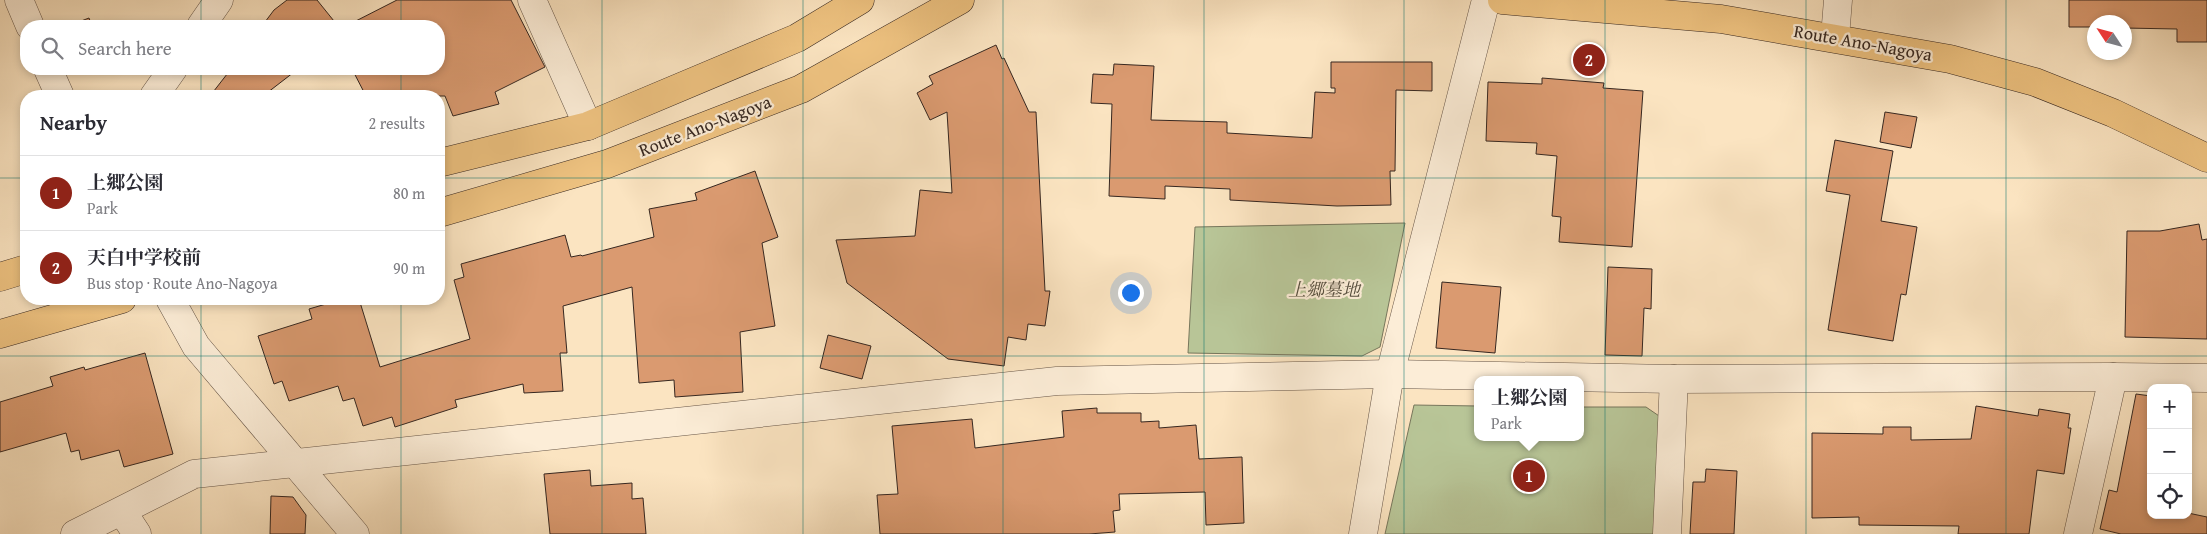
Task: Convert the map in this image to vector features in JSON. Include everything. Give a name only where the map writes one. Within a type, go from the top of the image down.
[{"type":"main road","points":[[445,162],[588,126],[798,38],[860,0]]},
{"type":"main road","name":"Route Ano-Nagoya","points":[[1502,0],[1721,19],[1834,37],[1950,59],[2035,82],[2113,114],[2207,158]]},
{"type":"main road","name":"Route Ano-Nagoya","points":[[445,211],[607,164],[801,89],[962,1]]},
{"type":"main road","points":[[0,277],[20,271]]},
{"type":"main road","points":[[0,334],[101,305]]},
{"type":"street","points":[[19,0],[27,20]]},
{"type":"street","points":[[205,20],[219,0]]},
{"type":"street","points":[[532,0],[588,126]]},
{"type":"street","points":[[1363,534],[1390,374],[1486,0]]},
{"type":"street","points":[[1834,37],[1838,0]]},
{"type":"street","points":[[51,75],[57,90]]},
{"type":"street","points":[[158,90],[168,75]]},
{"type":"street","points":[[173,305],[196,346],[355,534]]},
{"type":"street","points":[[75,534],[194,474],[294,462],[1057,381],[1390,374],[1504,376]]},
{"type":"street","points":[[1584,377],[1674,379],[2207,378]]},
{"type":"street","points":[[2078,534],[2113,377]]},
{"type":"street","points":[[1667,534],[1674,379]]},
{"type":"street","points":[[122,511],[137,534]]},
{"type":"green space","name":"上郷墓地","points":[[1405,223],[1380,347],[1362,356],[1188,353],[1195,227]]},
{"type":"green space","points":[[1414,405],[1474,406],[1474,441],[1584,441],[1584,407],[1646,407],[1662,418],[1657,534],[1385,534]]},
{"type":"building","points":[[287,0],[317,0],[333,20],[266,20],[274,10]]},
{"type":"building","points":[[397,0],[511,0],[545,67],[495,92],[499,104],[453,116],[445,96],[445,90],[363,90],[355,75],[445,75],[445,20],[358,20]]},
{"type":"building","points":[[2069,0],[2207,0],[2207,42],[2177,42],[2177,29],[2132,28],[2132,15],[2087,15],[2087,27],[2069,27]]},
{"type":"building","points":[[996,45],[1029,112],[1036,112],[1045,291],[1050,291],[1045,326],[1028,324],[1026,340],[1008,337],[1004,366],[948,359],[847,283],[836,240],[915,236],[920,190],[952,193],[947,112],[930,120],[917,93],[933,84],[929,76]]},
{"type":"building","points":[[1331,62],[1432,62],[1432,91],[1396,90],[1395,171],[1390,171],[1391,205],[1337,206],[1230,200],[1230,189],[1165,186],[1165,199],[1109,196],[1112,104],[1091,103],[1093,74],[1113,75],[1114,64],[1154,66],[1151,120],[1227,122],[1227,133],[1312,138],[1315,92],[1335,93],[1335,88],[1331,88]]},
{"type":"building","points":[[226,75],[290,75],[271,90],[215,90]]},
{"type":"building","points":[[1542,78],[1604,83],[1603,88],[1643,91],[1632,247],[1559,242],[1561,217],[1552,216],[1557,156],[1536,154],[1537,143],[1486,141],[1488,82],[1542,84]]},
{"type":"building","points":[[1885,112],[1917,117],[1911,148],[1880,142]]},
{"type":"building","points":[[1835,140],[1893,151],[1881,221],[1917,227],[1906,295],[1901,294],[1893,341],[1828,330],[1850,195],[1826,191]]},
{"type":"building","points":[[755,171],[778,237],[762,243],[775,326],[740,332],[743,392],[675,397],[674,380],[639,383],[632,287],[563,306],[567,353],[560,353],[563,391],[524,393],[523,384],[455,400],[457,407],[395,427],[392,417],[363,426],[354,398],[343,401],[338,386],[289,401],[282,381],[274,384],[258,336],[312,319],[309,309],[323,305],[361,305],[380,367],[470,339],[454,280],[464,277],[461,264],[565,235],[571,257],[582,256],[654,237],[649,209],[697,200],[695,193]]},
{"type":"building","points":[[2199,224],[2202,240],[2207,239],[2207,339],[2125,337],[2127,231],[2160,231]]},
{"type":"building","points":[[1608,267],[1652,269],[1651,309],[1644,308],[1642,356],[1605,355]]},
{"type":"building","points":[[1442,282],[1501,287],[1495,353],[1436,348]]},
{"type":"building","points":[[828,335],[871,346],[862,379],[820,368]]},
{"type":"building","points":[[145,353],[173,454],[124,467],[119,450],[81,460],[79,450],[71,452],[66,433],[0,452],[0,402],[53,386],[50,377],[84,367],[85,370]]},
{"type":"building","points":[[2136,394],[2147,395],[2147,519],[2192,519],[2192,514],[2207,517],[2207,534],[2121,534],[2100,529],[2109,490],[2117,492]]},
{"type":"building","points":[[1976,406],[2038,416],[2039,409],[2070,414],[2068,428],[2071,428],[2064,474],[2037,470],[2029,534],[1958,534],[1959,526],[1859,525],[1859,517],[1812,518],[1812,433],[1883,434],[1883,427],[1911,427],[1911,440],[1971,439]]},
{"type":"building","points":[[1097,408],[1097,413],[1141,413],[1141,422],[1159,421],[1159,428],[1196,425],[1199,459],[1242,457],[1244,523],[1206,525],[1205,492],[1119,494],[1120,510],[1113,511],[1115,532],[1089,534],[880,534],[877,495],[898,494],[892,426],[972,419],[975,448],[1064,437],[1062,411]]},
{"type":"building","points":[[1706,469],[1737,471],[1734,534],[1690,534],[1693,482],[1705,482]]},
{"type":"building","points":[[590,470],[591,486],[632,483],[632,499],[643,498],[646,534],[550,534],[544,474]]},
{"type":"building","points":[[271,496],[293,497],[306,515],[305,534],[270,534]]},
{"type":"place","name":"天白中学校前","points":[[1589,60]]},
{"type":"place","name":"上郷公園","points":[[1529,476]]}]
